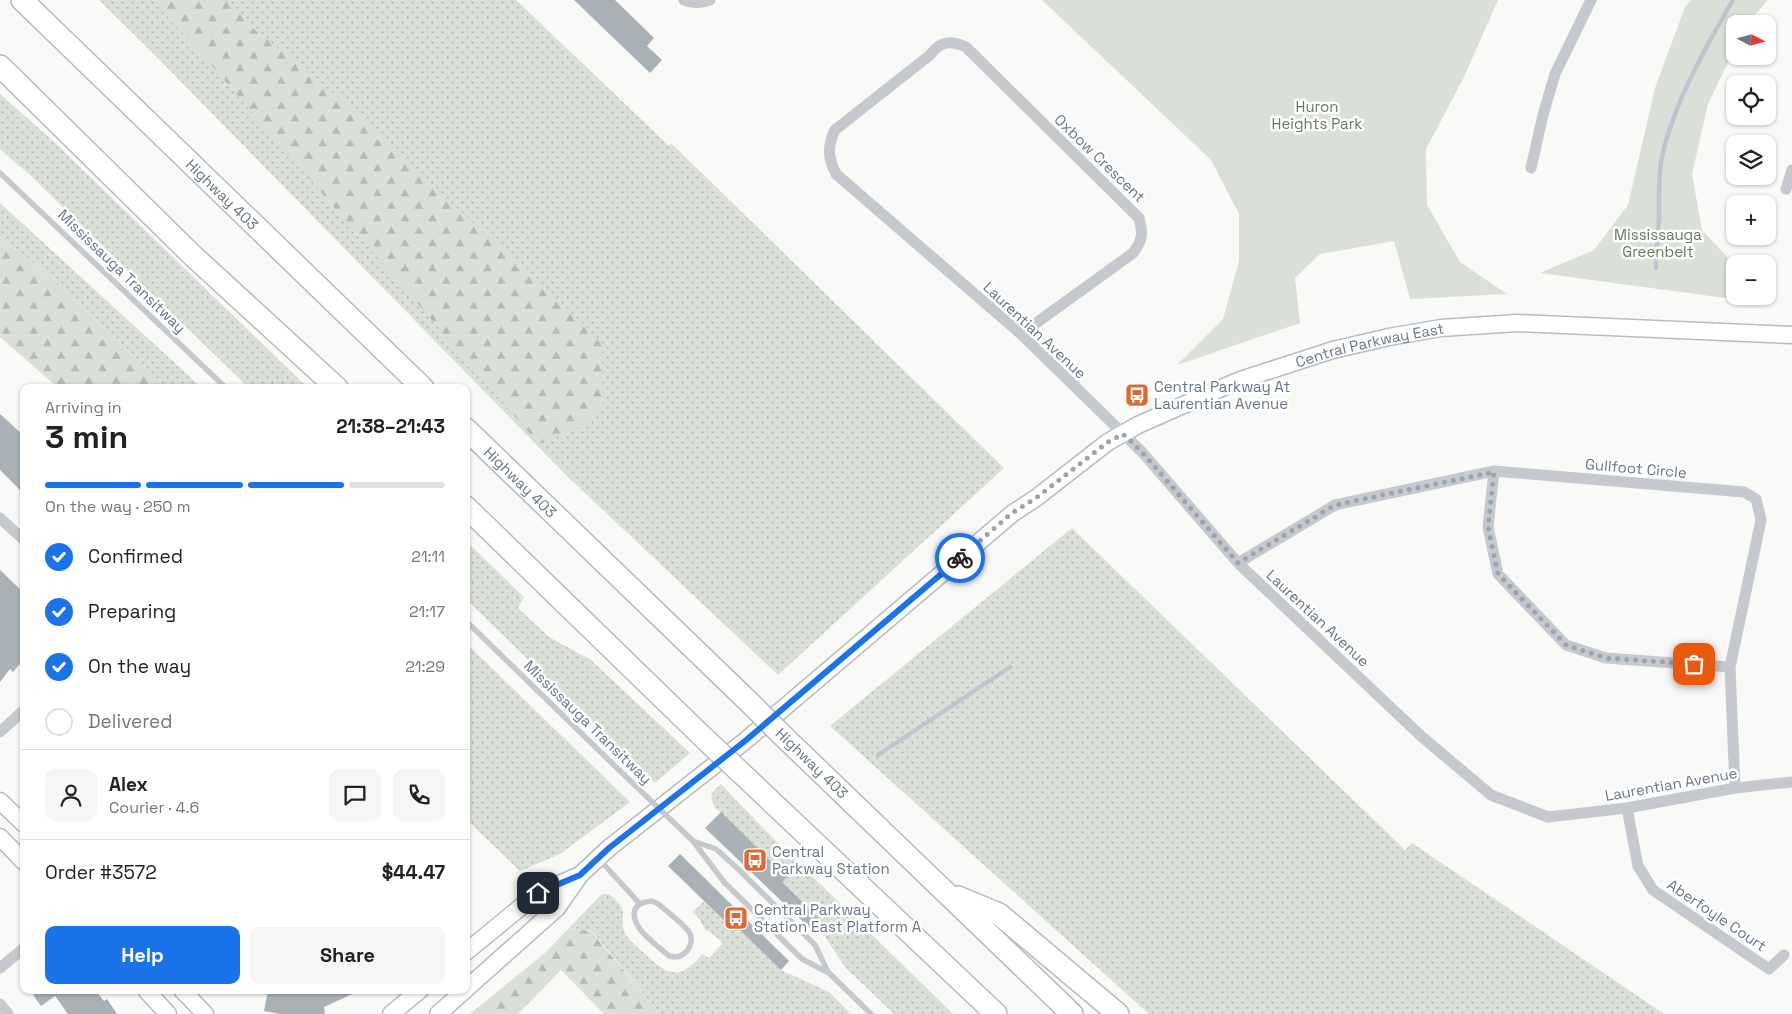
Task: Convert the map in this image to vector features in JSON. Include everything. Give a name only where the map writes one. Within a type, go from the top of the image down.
[{"type":"highway","name":"Highway 403","points":[[24,1],[419,384]]},
{"type":"highway","points":[[0,66],[191,254],[333,384]]},
{"type":"highway","name":"Highway 403","points":[[470,433],[1072,1014]]},
{"type":"highway","points":[[470,511],[706,740],[996,1014]]},
{"type":"highway","points":[[946,892],[999,914],[1118,1014]]},
{"type":"street","points":[[684,0],[691,3],[700,3],[710,0]]},
{"type":"street","points":[[1531,168],[1555,74],[1591,0]]},
{"type":"street","name":"Oxbow Crescent","points":[[930,54],[936,47],[946,42],[957,43],[966,47],[1139,218],[1143,230],[1140,244],[1133,253],[1021,334]]},
{"type":"street","name":"Laurentian Avenue","points":[[930,54],[835,130],[830,139],[829,149],[830,162],[836,174],[1021,334],[1142,452],[1238,563],[1421,736],[1491,795],[1548,817],[1626,808],[1735,788],[1792,782]]},
{"type":"street","points":[[1786,189],[1792,170]]},
{"type":"street","name":"Central Parkway East","points":[[470,985],[557,908],[580,875],[598,858],[745,741],[1012,513],[1036,498],[1108,442],[1138,425],[1240,380],[1333,350],[1389,337],[1441,328],[1517,323],[1792,335]]},
{"type":"street","points":[[1494,472],[1488,527],[1498,574],[1566,645],[1606,658],[1730,667]]},
{"type":"street","name":"Gullfoot Circle","points":[[1238,563],[1335,505],[1494,472],[1744,492],[1756,499],[1761,520],[1730,667],[1735,788]]},
{"type":"street","points":[[0,518],[20,536]]},
{"type":"street","points":[[0,732],[20,714]]},
{"type":"street","points":[[0,802],[20,820]]},
{"type":"street","name":"Aberfoyle Court","points":[[1626,808],[1638,866],[1653,890],[1769,969],[1784,955]]},
{"type":"street","points":[[0,837],[20,858]]},
{"type":"street","name":"Central Parkway East","points":[[470,949],[538,893],[580,875]]},
{"type":"street","points":[[0,968],[20,951]]},
{"type":"street","points":[[150,994],[168,1014]]},
{"type":"street","points":[[186,994],[205,1014]]},
{"type":"street","points":[[391,1014],[415,994]]},
{"type":"street","name":"Central Parkway East","points":[[438,1014],[460,994]]},
{"type":"street","points":[[0,1004],[8,1014]]},
{"type":"lane","name":"Mississauga Transitway","points":[[0,173],[222,384]]},
{"type":"lane","name":"Mississauga Transitway","points":[[470,625],[693,841],[724,882],[802,959],[829,973],[871,1014]]},
{"type":"lane","name":"Mississauga Transitway","points":[[693,841],[716,848],[737,868],[815,945],[829,973]]},
{"type":"lane","points":[[598,858],[640,904]]},
{"type":"lane","points":[[651,901],[656,903],[689,932],[691,942],[683,956],[669,956],[638,928],[634,919],[635,910],[640,904],[651,901]]},
{"type":"green space","points":[[99,0],[516,0],[668,145],[672,144],[1004,468],[778,675],[568,477]]},
{"type":"green space","points":[[152,0],[229,0],[252,27],[339,98],[602,343],[603,403],[584,425],[539,444],[194,45]]},
{"type":"green space","name":"Huron Heights Park","points":[[1042,0],[1498,0],[1463,79],[1426,149],[1427,205],[1460,262],[1507,294],[1410,299],[1394,241],[1320,254],[1295,278],[1300,323],[1177,365],[1223,319],[1239,261],[1239,214],[1211,160]]},
{"type":"green space","name":"Mississauga Greenbelt","points":[[1691,0],[1768,0],[1755,15],[1726,15],[1727,65],[1708,104],[1692,174],[1702,230],[1726,255],[1726,298],[1540,273],[1594,250],[1628,205],[1655,88],[1685,7]]},
{"type":"green space","points":[[0,94],[53,141],[304,384],[245,384],[30,175],[0,149]]},
{"type":"green space","points":[[0,203],[198,384],[162,384],[56,281],[0,237]]},
{"type":"green space","points":[[0,237],[56,281],[162,384],[54,384],[0,337]]},
{"type":"green space","points":[[1072,528],[1405,850],[1412,843],[1664,1014],[1149,1014],[830,726]]},
{"type":"green space","points":[[470,545],[524,597],[518,608],[549,637],[591,660],[690,753],[655,783],[470,603]]},
{"type":"green space","points":[[470,647],[630,802],[560,854],[520,871],[470,823]]},
{"type":"green space","points":[[721,784],[761,826],[953,1014],[894,1014],[845,967],[820,929],[825,924],[782,882],[787,876],[715,807],[711,796]]},
{"type":"green space","points":[[602,894],[609,894],[618,902],[623,912],[623,929],[630,940],[653,961],[668,971],[681,972],[694,963],[702,954],[709,958],[723,943],[709,931],[706,931],[693,912],[704,901],[734,930],[738,928],[781,970],[829,992],[851,1014],[660,1014],[592,931],[569,928]]},
{"type":"green space","points":[[569,928],[591,931],[660,1014],[604,1014],[561,970],[518,1014],[470,1014],[546,952]]},
{"type":"building","points":[[574,0],[615,0],[654,38],[647,46],[662,60],[650,73]]},
{"type":"building","points":[[0,414],[20,432],[20,490],[0,470]]},
{"type":"building","points":[[0,570],[20,589],[20,664],[13,672],[10,669],[0,682]]},
{"type":"building","name":"Central Parkway Station","points":[[721,812],[787,877],[782,882],[825,924],[816,934],[705,828]]},
{"type":"building","points":[[680,854],[789,961],[781,970],[738,928],[735,931],[668,866]]},
{"type":"building","points":[[98,994],[104,1001],[107,999],[117,1014],[68,1014],[55,996],[41,1006],[33,995]]},
{"type":"building","points":[[267,994],[352,994],[324,1007],[325,1014],[280,1014],[264,1011]]},
{"type":"waterway","points":[[1656,268],[1660,172],[1667,137],[1692,76],[1733,0]]},
{"type":"waterway","points":[[878,755],[1010,667]]},
{"type":"way so far","points":[[960,558],[1012,513],[1036,498],[1108,442],[1123,434],[1142,452],[1238,563],[1335,505],[1494,472],[1488,527],[1498,574],[1566,645],[1606,658],[1694,664]]},
{"type":"place","name":"Central Parkway At Laurentian Avenue","points":[[1137,395]]},
{"type":"place","name":"Central Parkway Station","points":[[755,860]]},
{"type":"place","name":"Central Parkway Station East Platform A","points":[[736,918]]},
{"type":"route","points":[[538,893],[580,875],[609,848],[745,741],[823,676],[960,558]]}]
